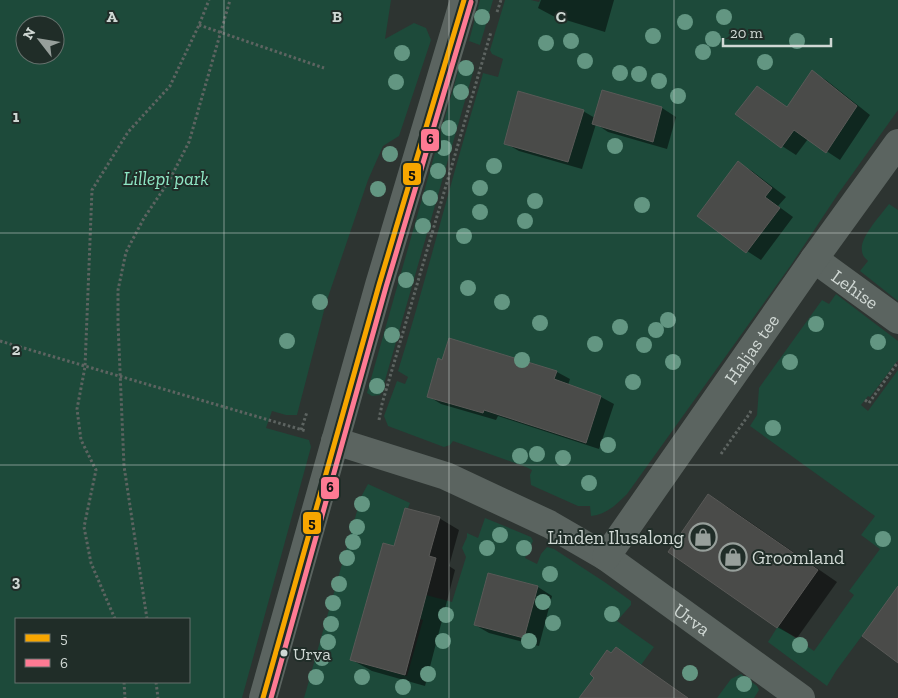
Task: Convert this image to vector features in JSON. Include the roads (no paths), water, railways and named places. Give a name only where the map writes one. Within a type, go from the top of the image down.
[{"type":"street","points":[[263,698],[382,276],[464,0]]},
{"type":"street","name":"Haljas tee","points":[[606,557],[898,143]]},
{"type":"street","name":"Lehise","points":[[814,260],[898,320]]},
{"type":"street","name":"Urva","points":[[335,441],[446,476],[549,524],[606,557],[801,698]]},
{"type":"place","name":"Linden Ilusalong","points":[[703,537]]},
{"type":"place","name":"Groomland","points":[[733,557]]},
{"type":"place","name":"Urva","points":[[284,653]]},
{"type":"park label","name":"Lillepi park","points":[[166,178]]}]
